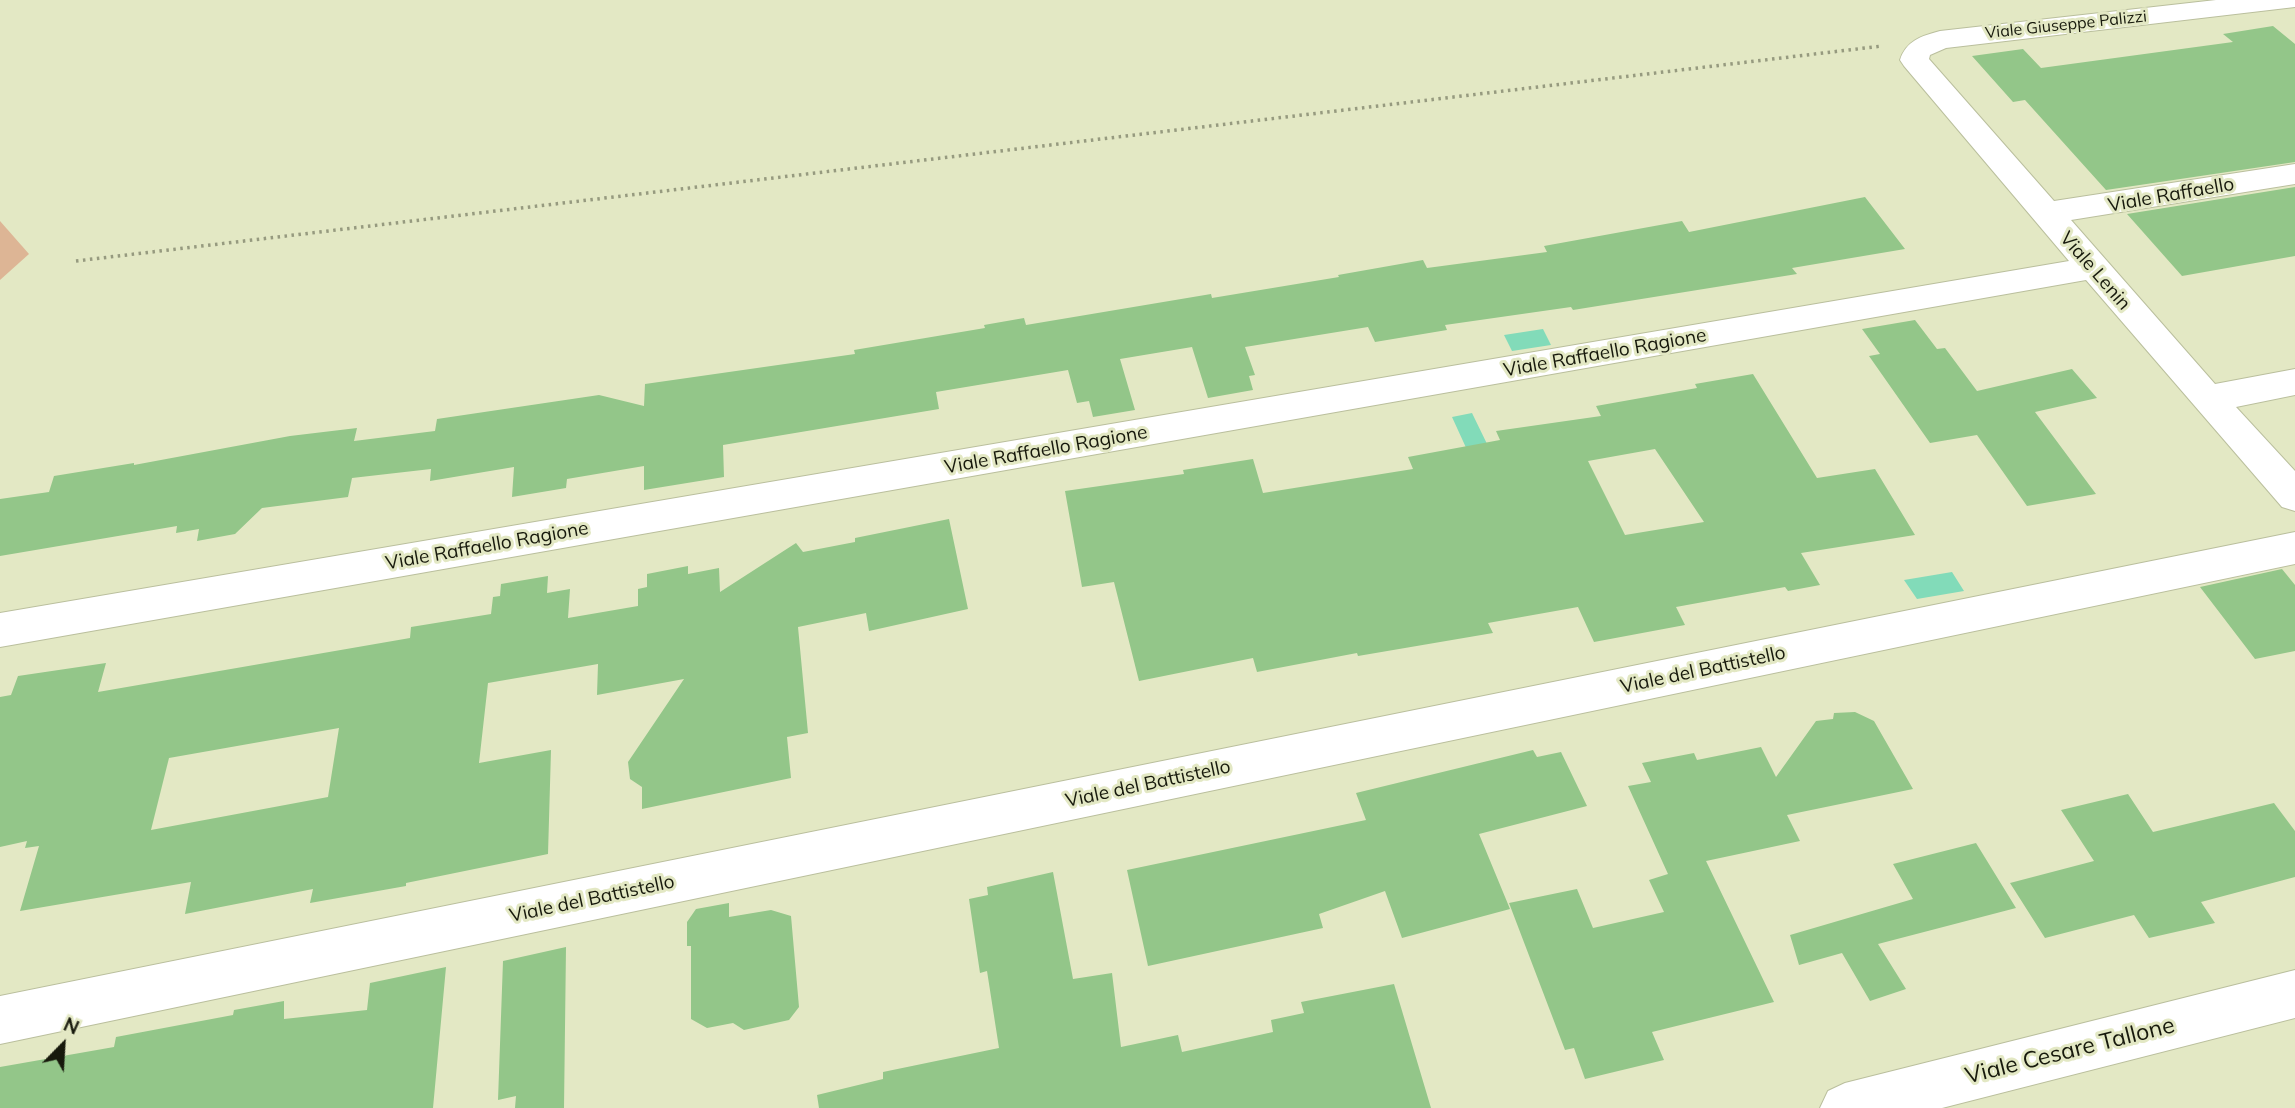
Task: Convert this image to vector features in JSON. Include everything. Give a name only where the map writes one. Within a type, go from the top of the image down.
[{"type":"street","name":"Viale Giuseppe Palizzi","points":[[1927,43],[2288,0]]},
{"type":"street","name":"Viale Lenin","points":[[1927,43],[1917,50],[1914,60],[2207,399],[2295,496]]},
{"type":"street","name":"Viale Raffaello","points":[[2046,213],[2295,174]]},
{"type":"street","name":"Viale Raffaello Ragione","points":[[0,630],[2064,274],[2092,267]]},
{"type":"street","points":[[2207,399],[2295,382]]},
{"type":"street","name":"Viale del Battistello","points":[[0,1020],[2295,548]]},
{"type":"street","name":"Viale Cesare Tallone","points":[[1845,1108],[2295,994]]},
{"type":"path","points":[[76,261],[1899,44],[1927,43]]},
{"type":"shaded area","points":[[0,221],[29,254],[0,280]]},
{"type":"shaded area","points":[[1543,329],[1551,345],[1512,351],[1504,335]]},
{"type":"shaded area","points":[[1472,413],[1489,448],[1468,452],[1452,417]]},
{"type":"shaded area","points":[[1952,572],[1964,591],[1917,599],[1904,580]]},
{"type":"building","points":[[2273,26],[2295,44],[2295,162],[2106,190],[2025,100],[2013,102],[1972,56],[2023,49],[2041,68],[2233,42],[2223,34]]},
{"type":"building","points":[[2295,187],[2295,256],[2182,276],[2127,214]]},
{"type":"building","points":[[1865,197],[1905,249],[1792,268],[1797,274],[1573,310],[1571,307],[1445,325],[1447,330],[1375,342],[1368,327],[1245,347],[1255,375],[1249,376],[1253,390],[1208,398],[1192,347],[1120,359],[1135,410],[1093,417],[1089,401],[1077,403],[1068,370],[936,392],[939,409],[723,445],[724,477],[644,490],[644,466],[567,479],[566,488],[512,497],[514,467],[430,481],[431,469],[352,478],[348,497],[262,508],[235,534],[197,541],[199,529],[176,533],[177,526],[0,556],[0,499],[49,492],[54,476],[134,465],[290,436],[357,428],[354,441],[435,431],[437,419],[599,395],[644,406],[645,384],[855,354],[854,350],[985,328],[984,325],[1024,318],[1026,325],[1211,294],[1212,298],[1423,260],[1427,268],[1547,252],[1544,246],[1682,221],[1689,232]]},
{"type":"building","points":[[1915,320],[1937,349],[1945,348],[1977,391],[2072,369],[2097,398],[2035,412],[2096,494],[2027,506],[1977,435],[1930,443],[1869,356],[1880,354],[1862,329]]},
{"type":"building","points":[[1753,374],[1817,478],[1875,469],[1915,535],[1801,553],[1820,585],[1788,591],[1785,587],[1676,607],[1685,625],[1594,642],[1578,607],[1488,623],[1493,633],[1358,656],[1357,653],[1257,672],[1253,658],[1139,681],[1114,582],[1082,587],[1065,491],[1184,474],[1183,470],[1253,459],[1263,493],[1413,469],[1408,457],[1500,440],[1496,431],[1601,416],[1596,406],[1697,388],[1695,384]],"holes":[[[1655,449],[1704,522],[1625,535],[1588,461]]]},
{"type":"building","points":[[949,519],[968,609],[869,631],[866,613],[798,627],[808,733],[787,737],[791,778],[642,809],[642,787],[630,779],[628,762],[684,679],[597,695],[598,664],[488,683],[479,763],[551,750],[548,854],[406,883],[406,886],[310,903],[313,889],[185,914],[191,882],[20,911],[39,846],[25,848],[27,841],[0,847],[0,697],[11,695],[18,676],[106,663],[98,692],[410,638],[411,627],[491,614],[493,597],[500,596],[501,584],[548,576],[547,593],[570,589],[568,618],[638,606],[638,589],[647,587],[647,574],[688,566],[688,574],[719,568],[720,592],[796,543],[803,552],[855,542],[855,538]],"holes":[[[339,728],[328,797],[151,830],[169,758]]]},
{"type":"building","points":[[2282,569],[2295,585],[2295,651],[2255,659],[2200,587]]},
{"type":"building","points":[[1855,712],[1874,721],[1913,789],[1787,815],[1800,841],[1706,861],[1774,1002],[1652,1032],[1664,1060],[1585,1079],[1574,1048],[1565,1050],[1509,903],[1577,889],[1593,928],[1664,912],[1649,880],[1668,874],[1628,786],[1651,782],[1642,763],[1694,753],[1697,760],[1761,747],[1776,777],[1816,721],[1833,719],[1834,713]]},
{"type":"building","points":[[1533,750],[1537,757],[1561,752],[1587,806],[1479,834],[1510,909],[1402,938],[1385,891],[1319,914],[1323,928],[1148,966],[1127,870],[1366,820],[1356,793]]},
{"type":"building","points":[[2128,794],[2153,832],[2274,803],[2295,831],[2295,877],[2201,902],[2215,923],[2149,938],[2134,915],[2045,938],[2010,883],[2094,861],[2061,810]]},
{"type":"building","points":[[1976,843],[2016,908],[1878,944],[1906,989],[1870,1001],[1842,953],[1799,965],[1790,935],[1913,899],[1893,864]]},
{"type":"building","points":[[1053,872],[1073,979],[1112,973],[1121,1047],[1178,1035],[1182,1052],[1273,1032],[1271,1020],[1304,1013],[1301,1002],[1394,984],[1431,1108],[819,1108],[817,1095],[883,1079],[883,1072],[999,1048],[987,971],[980,973],[969,899],[988,895],[987,887]]},
{"type":"building","points":[[729,903],[729,917],[771,910],[791,916],[799,1007],[789,1020],[744,1030],[733,1023],[707,1028],[691,1019],[691,946],[687,946],[687,922],[696,909]]},
{"type":"building","points":[[566,947],[564,1108],[515,1108],[516,1096],[498,1100],[503,961]]},
{"type":"building","points":[[446,967],[433,1108],[0,1108],[0,1067],[114,1047],[116,1037],[233,1015],[234,1010],[284,1001],[284,1019],[367,1010],[370,983]]}]
